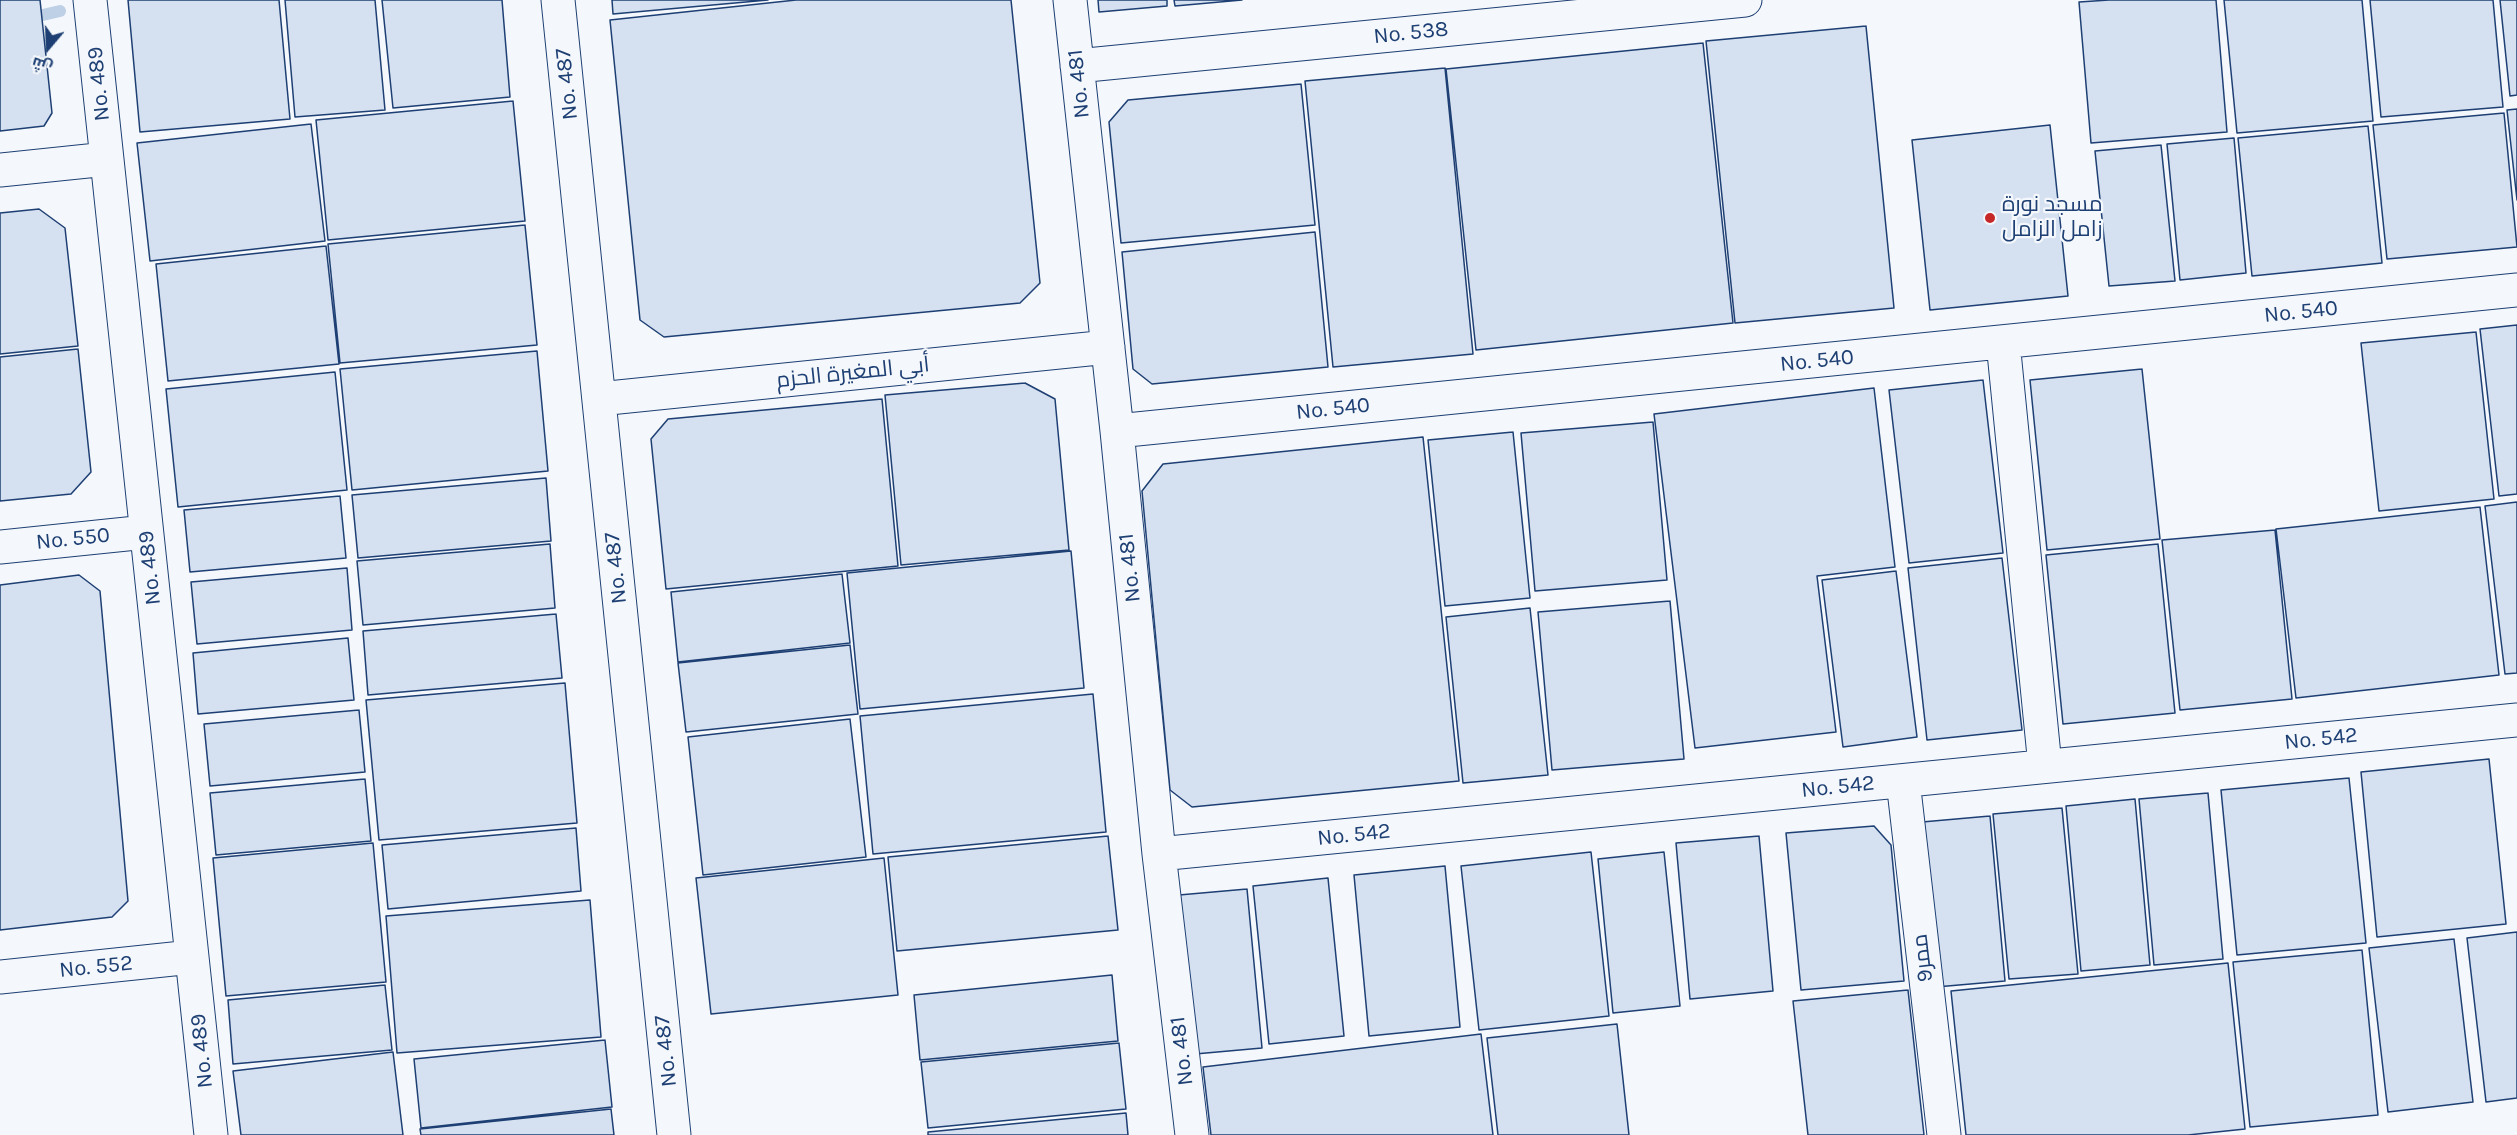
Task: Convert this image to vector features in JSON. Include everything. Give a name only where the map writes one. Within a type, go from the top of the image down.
[{"type":"street","name":"No. 489","points":[[90,0],[211,1135]]},
{"type":"street","name":"No. 487","points":[[558,0],[674,1135]]},
{"type":"street","name":"No. 481","points":[[1070,0],[1117,431],[1159,854],[1191,1135]]},
{"type":"street","name":"No. 538","points":[[1077,66],[1745,0]]},
{"type":"street","points":[[0,170],[107,159]]},
{"type":"street","name":"No. 540","points":[[1117,431],[2517,290]]},
{"type":"street","points":[[2003,342],[2045,766]]},
{"type":"street","name":"أبي المغيرة الحزم","points":[[599,399],[1108,347]]},
{"type":"street","name":"No. 550","points":[[0,546],[146,532]]},
{"type":"street","name":"No. 542","points":[[1159,854],[2517,720]]},
{"type":"street","name":"ممر9","points":[[1903,780],[1944,1135]]},
{"type":"street","name":"No. 552","points":[[0,977],[192,957]]},
{"type":"building","points":[[0,0],[40,0],[52,113],[44,126],[0,131]]},
{"type":"building","points":[[128,0],[279,0],[290,119],[140,132]]},
{"type":"building","points":[[285,0],[375,0],[385,110],[295,117]]},
{"type":"building","points":[[382,0],[502,0],[510,97],[393,108]]},
{"type":"building","points":[[612,0],[768,0],[613,14]]},
{"type":"building","points":[[796,0],[1011,0],[1040,283],[1020,303],[664,337],[640,320],[610,20]]},
{"type":"building","points":[[1098,0],[1167,0],[1167,6],[1099,12]]},
{"type":"building","points":[[1174,0],[1242,0],[1175,6]]},
{"type":"building","points":[[2216,0],[2227,132],[2091,143],[2079,2]]},
{"type":"building","points":[[2224,0],[2362,0],[2373,121],[2237,133]]},
{"type":"building","points":[[2370,0],[2493,0],[2503,107],[2381,117]]},
{"type":"building","points":[[2500,0],[2517,0],[2517,95],[2510,96]]},
{"type":"building","points":[[1866,26],[1894,308],[1735,323],[1706,41]]},
{"type":"building","points":[[1703,43],[1733,323],[1476,350],[1446,69]]},
{"type":"building","points":[[1445,68],[1473,354],[1333,367],[1305,81]]},
{"type":"building","points":[[1301,84],[1315,225],[1121,243],[1109,122],[1128,100]]},
{"type":"building","points":[[513,101],[525,221],[328,240],[316,120]]},
{"type":"building","points":[[2517,109],[2517,200],[2507,110]]},
{"type":"building","points":[[2504,113],[2517,247],[2387,259],[2373,125]]},
{"type":"building","points":[[311,124],[325,241],[150,261],[137,143]]},
{"type":"building","name":"مسجد نورة زامل الزامل","points":[[2050,125],[2068,296],[1930,310],[1912,140]]},
{"type":"building","points":[[2368,126],[2382,263],[2252,276],[2238,138]]},
{"type":"building","points":[[2234,138],[2246,273],[2180,280],[2167,144]]},
{"type":"building","points":[[2161,145],[2175,281],[2109,286],[2095,151]]},
{"type":"building","points":[[39,209],[65,228],[78,346],[0,354],[0,213]]},
{"type":"building","points":[[525,225],[537,345],[340,363],[328,244]]},
{"type":"building","points":[[1315,232],[1328,367],[1152,384],[1133,369],[1122,252]]},
{"type":"building","points":[[326,246],[339,364],[168,381],[156,264]]},
{"type":"building","points":[[2517,325],[2517,494],[2499,496],[2480,329]]},
{"type":"building","points":[[2476,332],[2494,499],[2379,511],[2361,343]]},
{"type":"building","points":[[78,349],[91,472],[71,494],[0,501],[0,357]]},
{"type":"building","points":[[537,351],[548,471],[352,490],[340,369]]},
{"type":"building","points":[[2142,369],[2160,539],[2047,550],[2030,380]]},
{"type":"building","points":[[335,372],[347,490],[178,507],[166,389]]},
{"type":"building","points":[[1983,380],[2003,553],[1909,563],[1889,390]]},
{"type":"building","points":[[1025,383],[1055,399],[1069,550],[901,565],[885,395]]},
{"type":"building","points":[[1874,388],[1895,567],[1817,576],[1836,732],[1695,748],[1654,414]]},
{"type":"building","points":[[882,399],[898,566],[666,589],[651,439],[668,419]]},
{"type":"building","points":[[1653,422],[1667,580],[1535,591],[1521,433]]},
{"type":"building","points":[[1513,432],[1530,598],[1445,606],[1428,440]]},
{"type":"building","points":[[1423,437],[1459,781],[1192,807],[1170,790],[1142,491],[1163,464]]},
{"type":"building","points":[[546,478],[551,541],[358,558],[352,495]]},
{"type":"building","points":[[340,496],[346,558],[190,572],[184,510]]},
{"type":"building","points":[[2517,502],[2517,673],[2505,674],[2485,506]]},
{"type":"building","points":[[2480,507],[2499,675],[2296,698],[2276,529]]},
{"type":"building","points":[[2275,530],[2292,699],[2180,710],[2162,540]]},
{"type":"building","points":[[550,544],[555,608],[363,625],[357,561]]},
{"type":"building","points":[[2158,544],[2175,713],[2063,724],[2046,555]]},
{"type":"building","points":[[1071,551],[1084,688],[860,709],[847,573]]},
{"type":"building","points":[[2002,558],[2022,730],[1927,740],[1908,568]]},
{"type":"building","points":[[347,568],[352,630],[197,644],[191,582]]},
{"type":"building","points":[[1896,571],[1917,737],[1843,747],[1822,580]]},
{"type":"building","points":[[842,574],[850,643],[678,662],[671,592]]},
{"type":"building","points":[[79,575],[100,591],[128,901],[112,917],[0,930],[0,585]]},
{"type":"building","points":[[1670,601],[1684,759],[1552,770],[1538,612]]},
{"type":"building","points":[[1530,608],[1548,775],[1463,783],[1446,617]]},
{"type":"building","points":[[556,614],[562,678],[368,695],[363,631]]},
{"type":"building","points":[[348,638],[354,700],[198,714],[193,653]]},
{"type":"building","points":[[850,645],[858,714],[686,732],[678,663]]},
{"type":"building","points":[[565,683],[577,823],[379,840],[366,700]]},
{"type":"building","points":[[1093,694],[1106,832],[873,854],[860,716]]},
{"type":"building","points":[[359,710],[365,772],[210,786],[204,724]]},
{"type":"building","points":[[850,719],[866,857],[703,875],[688,737]]},
{"type":"building","points":[[2489,759],[2506,924],[2377,937],[2361,772]]},
{"type":"building","points":[[2349,778],[2366,943],[2237,955],[2221,790]]},
{"type":"building","points":[[365,779],[371,841],[216,855],[210,793]]},
{"type":"building","points":[[2208,793],[2223,959],[2154,965],[2139,799]]},
{"type":"building","points":[[2135,799],[2150,965],[2081,971],[2066,806]]},
{"type":"building","points":[[2062,808],[2078,974],[2009,979],[1993,814]]},
{"type":"building","points":[[1990,816],[2005,981],[1936,987],[1922,822]]},
{"type":"building","points":[[1874,826],[1891,845],[1904,981],[1801,990],[1786,833]]},
{"type":"building","points":[[576,828],[581,891],[388,909],[382,845]]},
{"type":"building","points":[[1108,836],[1118,930],[897,951],[888,857]]},
{"type":"building","points":[[1759,836],[1773,991],[1690,999],[1676,843]]},
{"type":"building","points":[[373,843],[386,982],[226,996],[213,858]]},
{"type":"building","points":[[1591,852],[1609,1016],[1479,1030],[1461,866]]},
{"type":"building","points":[[1664,852],[1680,1006],[1613,1013],[1598,859]]},
{"type":"building","points":[[884,858],[898,995],[711,1014],[696,878]]},
{"type":"building","points":[[1445,866],[1460,1027],[1369,1036],[1354,875]]},
{"type":"building","points":[[1328,878],[1344,1036],[1269,1044],[1253,886]]},
{"type":"building","points":[[1247,889],[1262,1048],[1195,1054],[1179,895]]},
{"type":"building","points":[[590,900],[601,1037],[397,1053],[386,916]]},
{"type":"building","points":[[2517,932],[2517,1098],[2486,1102],[2467,938]]},
{"type":"building","points":[[2454,939],[2473,1102],[2388,1112],[2369,948]]},
{"type":"building","points":[[2362,950],[2378,1115],[2250,1127],[2233,962]]},
{"type":"building","points":[[2228,963],[2245,1129],[2188,1135],[1966,1135],[1951,991]]},
{"type":"building","points":[[1112,975],[1118,1041],[920,1060],[914,995]]},
{"type":"building","points":[[385,985],[392,1050],[233,1064],[228,1000]]},
{"type":"building","points":[[1908,990],[1924,1135],[1808,1135],[1793,1001]]},
{"type":"building","points":[[1617,1024],[1629,1135],[1498,1135],[1487,1038]]},
{"type":"building","points":[[1481,1034],[1493,1135],[1211,1135],[1203,1067]]},
{"type":"building","points":[[605,1040],[612,1107],[421,1128],[414,1059]]},
{"type":"building","points":[[1119,1043],[1126,1109],[928,1128],[921,1062]]},
{"type":"building","points":[[393,1052],[403,1135],[241,1135],[233,1071]]},
{"type":"building","points":[[611,1109],[614,1135],[421,1135],[420,1129]]},
{"type":"building","points":[[1126,1113],[1128,1135],[928,1135],[928,1132]]},
{"type":"waterway","points":[[0,25],[60,11]]},
{"type":"place","name":"مسجد نورة زامل الزامل","points":[[1990,218]]}]
